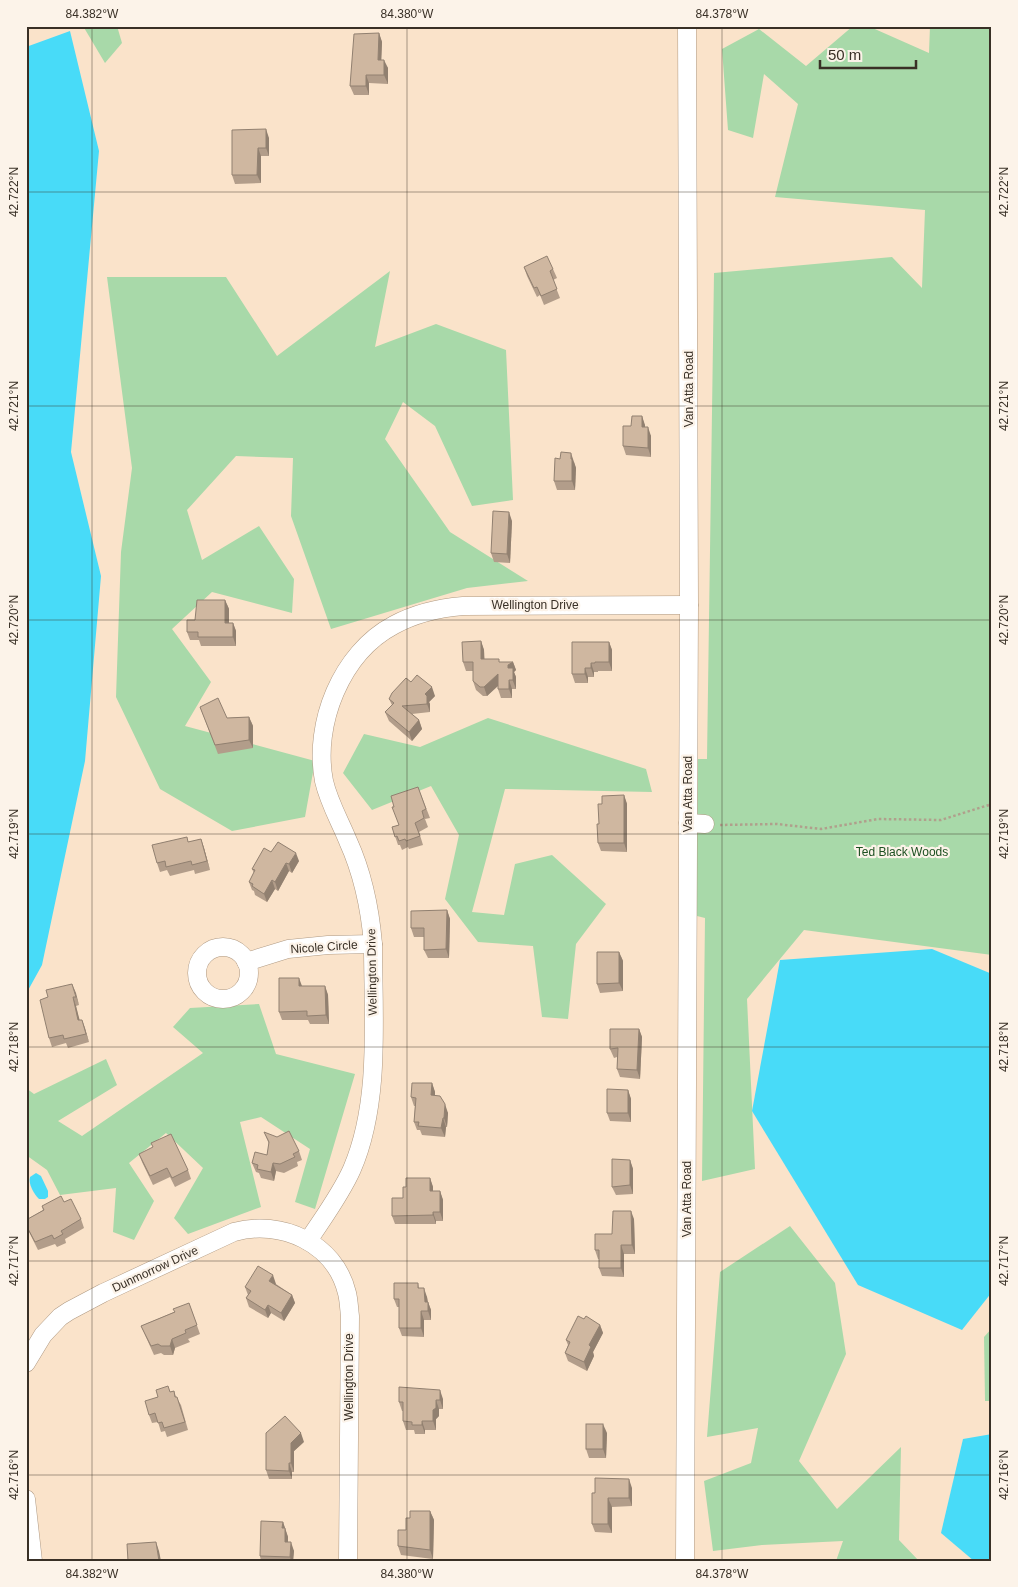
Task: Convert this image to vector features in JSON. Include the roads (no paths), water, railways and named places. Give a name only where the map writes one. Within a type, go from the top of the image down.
[{"type":"street","name":"Van Atta Road","points":[[685,1561],[696,824],[689,605],[688,26]]},
{"type":"street","name":"Wellington Drive","points":[[348,1561],[350,1316],[347,1292],[337,1270],[329,1259],[308,1241],[352,1170],[367,1124],[372,1076],[373,944],[366,891],[349,842],[327,793],[324,780],[322,755],[324,727],[330,703],[351,663],[368,645],[381,633],[414,616],[447,607],[463,606],[689,605]]},
{"type":"street","name":"Nicole Circle","points":[[246,962],[288,949],[328,945],[373,944]]},
{"type":"street","name":"Dunmorrow Drive","points":[[26,1363],[43,1335],[60,1317],[69,1311],[103,1293],[234,1232],[251,1228],[271,1228],[295,1234],[308,1241]]},
{"type":"street","points":[[26,1498],[33,1561]]},
{"type":"water","points":[[70,31],[99,151],[71,452],[101,576],[85,761],[42,965],[26,994],[26,47]]},
{"type":"water","points":[[932,949],[992,974],[992,1292],[962,1330],[858,1285],[752,1111],[780,960]]},
{"type":"water","points":[[36,1173],[41,1176],[48,1191],[48,1197],[45,1199],[39,1199],[33,1192],[30,1177]]},
{"type":"water","points":[[992,1434],[992,1561],[974,1561],[941,1533],[963,1439]]},
{"type":"park label","name":"Ted Black Woods","points":[[902,852]]}]
